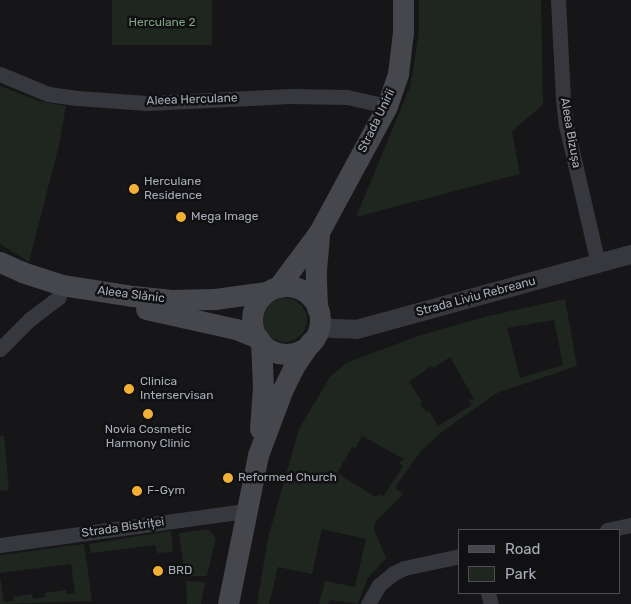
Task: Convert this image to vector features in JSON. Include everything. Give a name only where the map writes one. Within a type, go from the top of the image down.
[{"type":"main road","name":"Strada Unirii","points":[[272,290],[319,232],[387,106],[398,74],[403,0]]},
{"type":"main road","name":"Strada Unirii","points":[[316,325],[316,270],[319,232]]},
{"type":"main road","name":"Aleea Slănic","points":[[0,262],[22,272],[62,285],[169,300],[215,299],[272,290]]},
{"type":"main road","name":"Aleea Slănic","points":[[0,277],[30,290],[59,297],[168,313],[236,329],[260,340]]},
{"type":"main road","points":[[228,604],[245,511],[258,455],[282,391],[316,325],[304,291],[291,286],[272,290],[257,302],[253,315],[254,329],[260,340],[273,351],[287,353],[300,350],[316,325]]},
{"type":"main road","points":[[258,455],[263,387],[260,340]]},
{"type":"street","name":"Aleea Bizușa","points":[[558,0],[559,46],[566,124],[598,264]]},
{"type":"street","name":"Aleea Herculane","points":[[0,74],[48,94],[77,98],[147,103],[290,96],[337,96],[387,106]]},
{"type":"street","name":"Strada Liviu Rebreanu","points":[[316,325],[356,329],[631,254]]},
{"type":"street","points":[[0,349],[30,319],[59,297]]},
{"type":"street","name":"Strada Bistriței","points":[[0,545],[245,511]]},
{"type":"street","points":[[612,529],[631,525]]},
{"type":"street","points":[[368,604],[379,585],[394,572],[453,557]]},
{"type":"green space","name":"Herculane 2","points":[[112,0],[212,0],[212,45],[112,45]]},
{"type":"green space","points":[[419,0],[541,0],[543,105],[512,131],[520,174],[356,217],[410,87],[419,33]]},
{"type":"green space","points":[[0,86],[39,101],[66,106],[59,145],[29,262],[0,244]]},
{"type":"green space","points":[[285,298],[297,302],[303,308],[307,320],[303,332],[297,338],[285,342],[273,338],[267,332],[263,320],[267,308],[273,302]]},
{"type":"green space","points":[[565,299],[577,366],[497,393],[443,431],[422,450],[397,484],[396,489],[403,494],[376,521],[374,529],[386,558],[367,579],[358,604],[330,600],[328,604],[319,604],[325,581],[355,587],[366,539],[322,529],[312,574],[278,567],[269,604],[257,604],[268,538],[299,429],[330,377],[346,363],[418,336],[488,316]],"holes":[[[554,320],[563,365],[520,378],[507,328]],[[450,357],[474,399],[469,400],[472,405],[438,426],[429,411],[426,412],[420,404],[422,402],[409,382],[431,366],[434,368]],[[362,436],[404,459],[399,463],[403,466],[383,497],[379,494],[376,497],[337,473],[352,447],[356,448]]]},
{"type":"green space","points":[[4,435],[9,490],[0,491],[0,436]]},
{"type":"green space","points":[[208,529],[216,538],[207,576],[185,576],[179,533]]},
{"type":"green space","points":[[171,531],[173,552],[157,553],[155,545],[91,553],[89,544]]},
{"type":"green space","points":[[84,544],[92,601],[0,604],[0,575],[4,602],[14,601],[13,597],[32,594],[33,599],[46,597],[45,593],[66,590],[66,594],[75,593],[71,564],[0,573],[0,555]]},
{"type":"green space","points":[[186,581],[205,582],[201,604],[187,604]]},
{"type":"place","name":"Herculane Residence","points":[[134,189]]},
{"type":"place","name":"Mega Image","points":[[181,217]]},
{"type":"place","name":"Clinica Interservisan","points":[[129,389]]},
{"type":"place","name":"Novia Cosmetic Harmony Clinic","points":[[148,414]]},
{"type":"place","name":"Reformed Church","points":[[228,478]]},
{"type":"place","name":"F-Gym","points":[[137,491]]},
{"type":"place","name":"BRD","points":[[158,571]]}]
